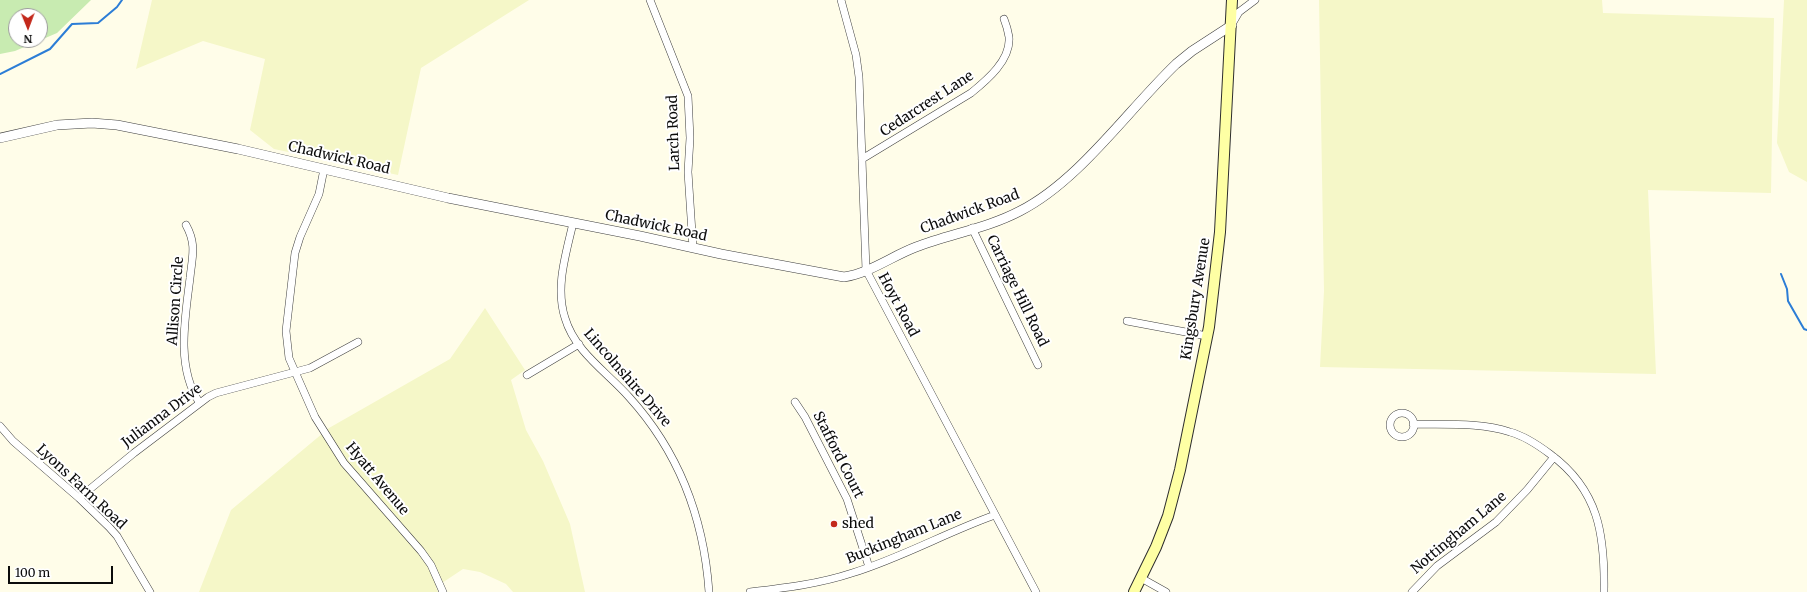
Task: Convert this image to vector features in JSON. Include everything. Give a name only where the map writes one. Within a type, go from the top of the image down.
[{"type":"main road","name":"Kingsbury Avenue","points":[[1134,592],[1156,547],[1171,504],[1207,336],[1216,280],[1220,232],[1232,25],[1232,0]]},
{"type":"street","name":"Larch Road","points":[[650,0],[688,96],[690,138],[688,172],[693,248]]},
{"type":"street","name":"Hoyt Road","points":[[841,0],[856,55],[866,270],[1036,592]]},
{"type":"street","points":[[1232,25],[1239,12],[1255,0]]},
{"type":"street","name":"Cedarcrest Lane","points":[[862,159],[971,93],[986,81],[998,66],[1007,50],[1009,37],[1004,19]]},
{"type":"street","name":"Chadwick Road","points":[[0,138],[63,124],[92,123],[117,125],[238,149],[448,198],[693,248],[838,276],[849,276],[866,270],[916,247],[1019,212],[1055,188],[1080,165],[1176,64],[1192,51],[1232,25]]},
{"type":"street","name":"Hyatt Avenue","points":[[324,169],[319,194],[300,237],[295,253],[286,331],[289,358],[316,417],[344,463],[431,564],[443,592]]},
{"type":"street","name":"Lincolnshire Drive","points":[[574,223],[562,270],[561,294],[565,320],[578,344],[641,411],[665,444],[675,463],[699,524],[704,548],[709,592]]},
{"type":"street","name":"Allison Circle","points":[[186,225],[194,242],[184,335],[192,391],[199,402]]},
{"type":"street","name":"Carriage Hill Road","points":[[972,228],[1038,365]]},
{"type":"street","points":[[1127,321],[1207,336]]},
{"type":"street","name":"Julianna Drive","points":[[79,498],[199,402],[216,393],[310,368],[358,342]]},
{"type":"street","points":[[527,375],[578,344]]},
{"type":"street","name":"Stafford Court","points":[[795,402],[806,418],[847,499],[869,567]]},
{"type":"street","points":[[1413,424],[1504,430],[1532,442],[1554,457],[1580,482],[1595,512],[1603,553],[1604,592]]},
{"type":"street","name":"Lyons Farm Road","points":[[0,426],[14,441],[79,498],[117,536],[150,592]]},
{"type":"street","name":"Nottingham Lane","points":[[1412,592],[1437,566],[1496,522],[1527,490],[1554,457]]},
{"type":"street","name":"Buckingham Lane","points":[[750,592],[804,585],[852,574],[911,552],[968,525],[995,515]]},
{"type":"street","points":[[1141,578],[1166,592]]},
{"type":"green space","points":[[0,0],[91,0],[57,33],[48,37],[48,8],[8,8],[8,48],[22,48],[0,54]]},
{"type":"green space","points":[[152,0],[529,0],[421,68],[398,175],[274,149],[250,130],[265,59],[203,41],[136,69]]},
{"type":"green space","points":[[1319,0],[1602,0],[1603,13],[1774,18],[1771,193],[1648,190],[1656,374],[1320,367],[1324,291]]},
{"type":"green space","points":[[1784,0],[1807,0],[1807,182],[1789,172],[1777,143]]},
{"type":"green space","points":[[485,308],[525,370],[511,380],[526,430],[543,461],[570,524],[585,592],[513,592],[506,584],[480,572],[463,569],[436,587],[438,592],[199,592],[231,510],[329,428],[450,359]]},
{"type":"waterway","points":[[0,74],[50,49],[72,24],[98,23],[117,7],[122,0]]},
{"type":"waterway","points":[[1781,274],[1787,289],[1788,301],[1804,329],[1807,330]]},
{"type":"place","name":"shed","points":[[834,524]]}]
